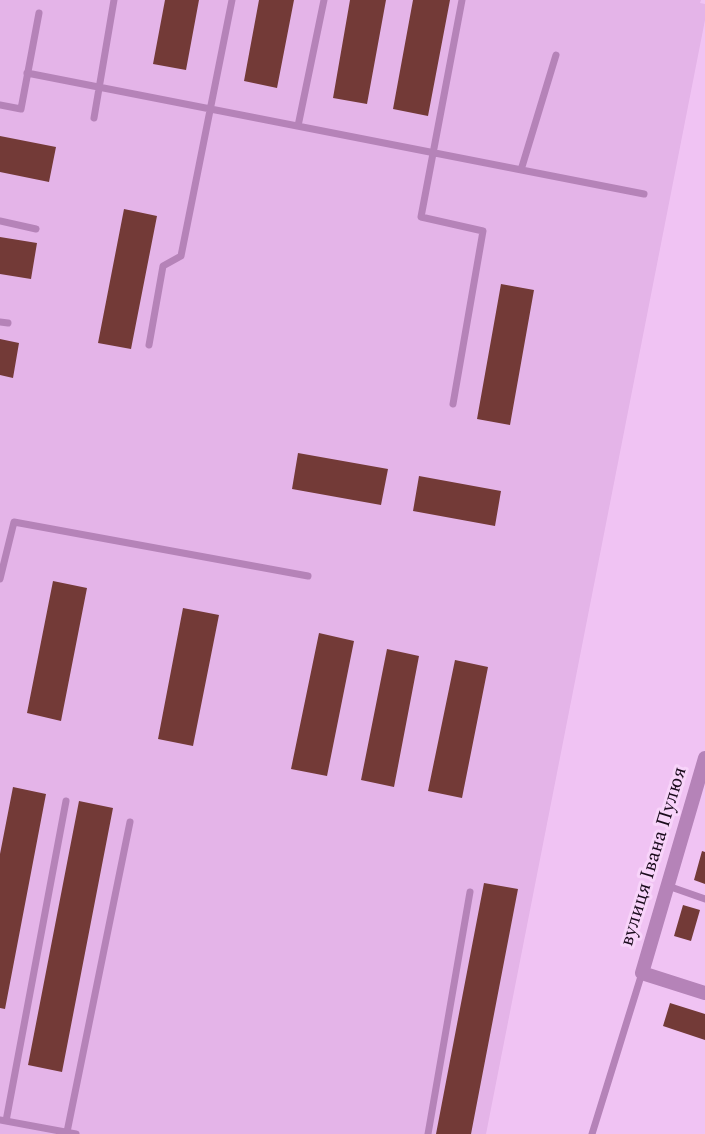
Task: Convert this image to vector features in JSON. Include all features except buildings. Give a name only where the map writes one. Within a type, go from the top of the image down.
[{"type":"street","name":"вулиця Івана Пулюя","points":[[705,758],[703,774],[642,973],[705,993]]},
{"type":"lane","points":[[94,118],[114,0]]},
{"type":"lane","points":[[149,345],[163,266],[181,256],[232,0]]},
{"type":"lane","points":[[298,126],[324,0]]},
{"type":"lane","points":[[453,404],[483,231],[421,217],[462,0]]},
{"type":"lane","points":[[0,105],[21,109],[39,13]]},
{"type":"lane","points":[[521,170],[556,55]]},
{"type":"lane","points":[[27,73],[210,107],[644,194]]},
{"type":"lane","points":[[0,221],[36,229]]},
{"type":"lane","points":[[0,579],[14,522],[308,576]]},
{"type":"lane","points":[[66,801],[3,1120],[76,1134]]},
{"type":"lane","points":[[67,1132],[130,822]]},
{"type":"lane","points":[[667,886],[705,899]]},
{"type":"lane","points":[[428,1134],[470,892]]},
{"type":"lane","points":[[592,1134],[642,973]]},
{"type":"shaded area","points":[[0,0],[701,0],[700,3],[705,4],[705,20],[486,1134],[0,1134]]}]
